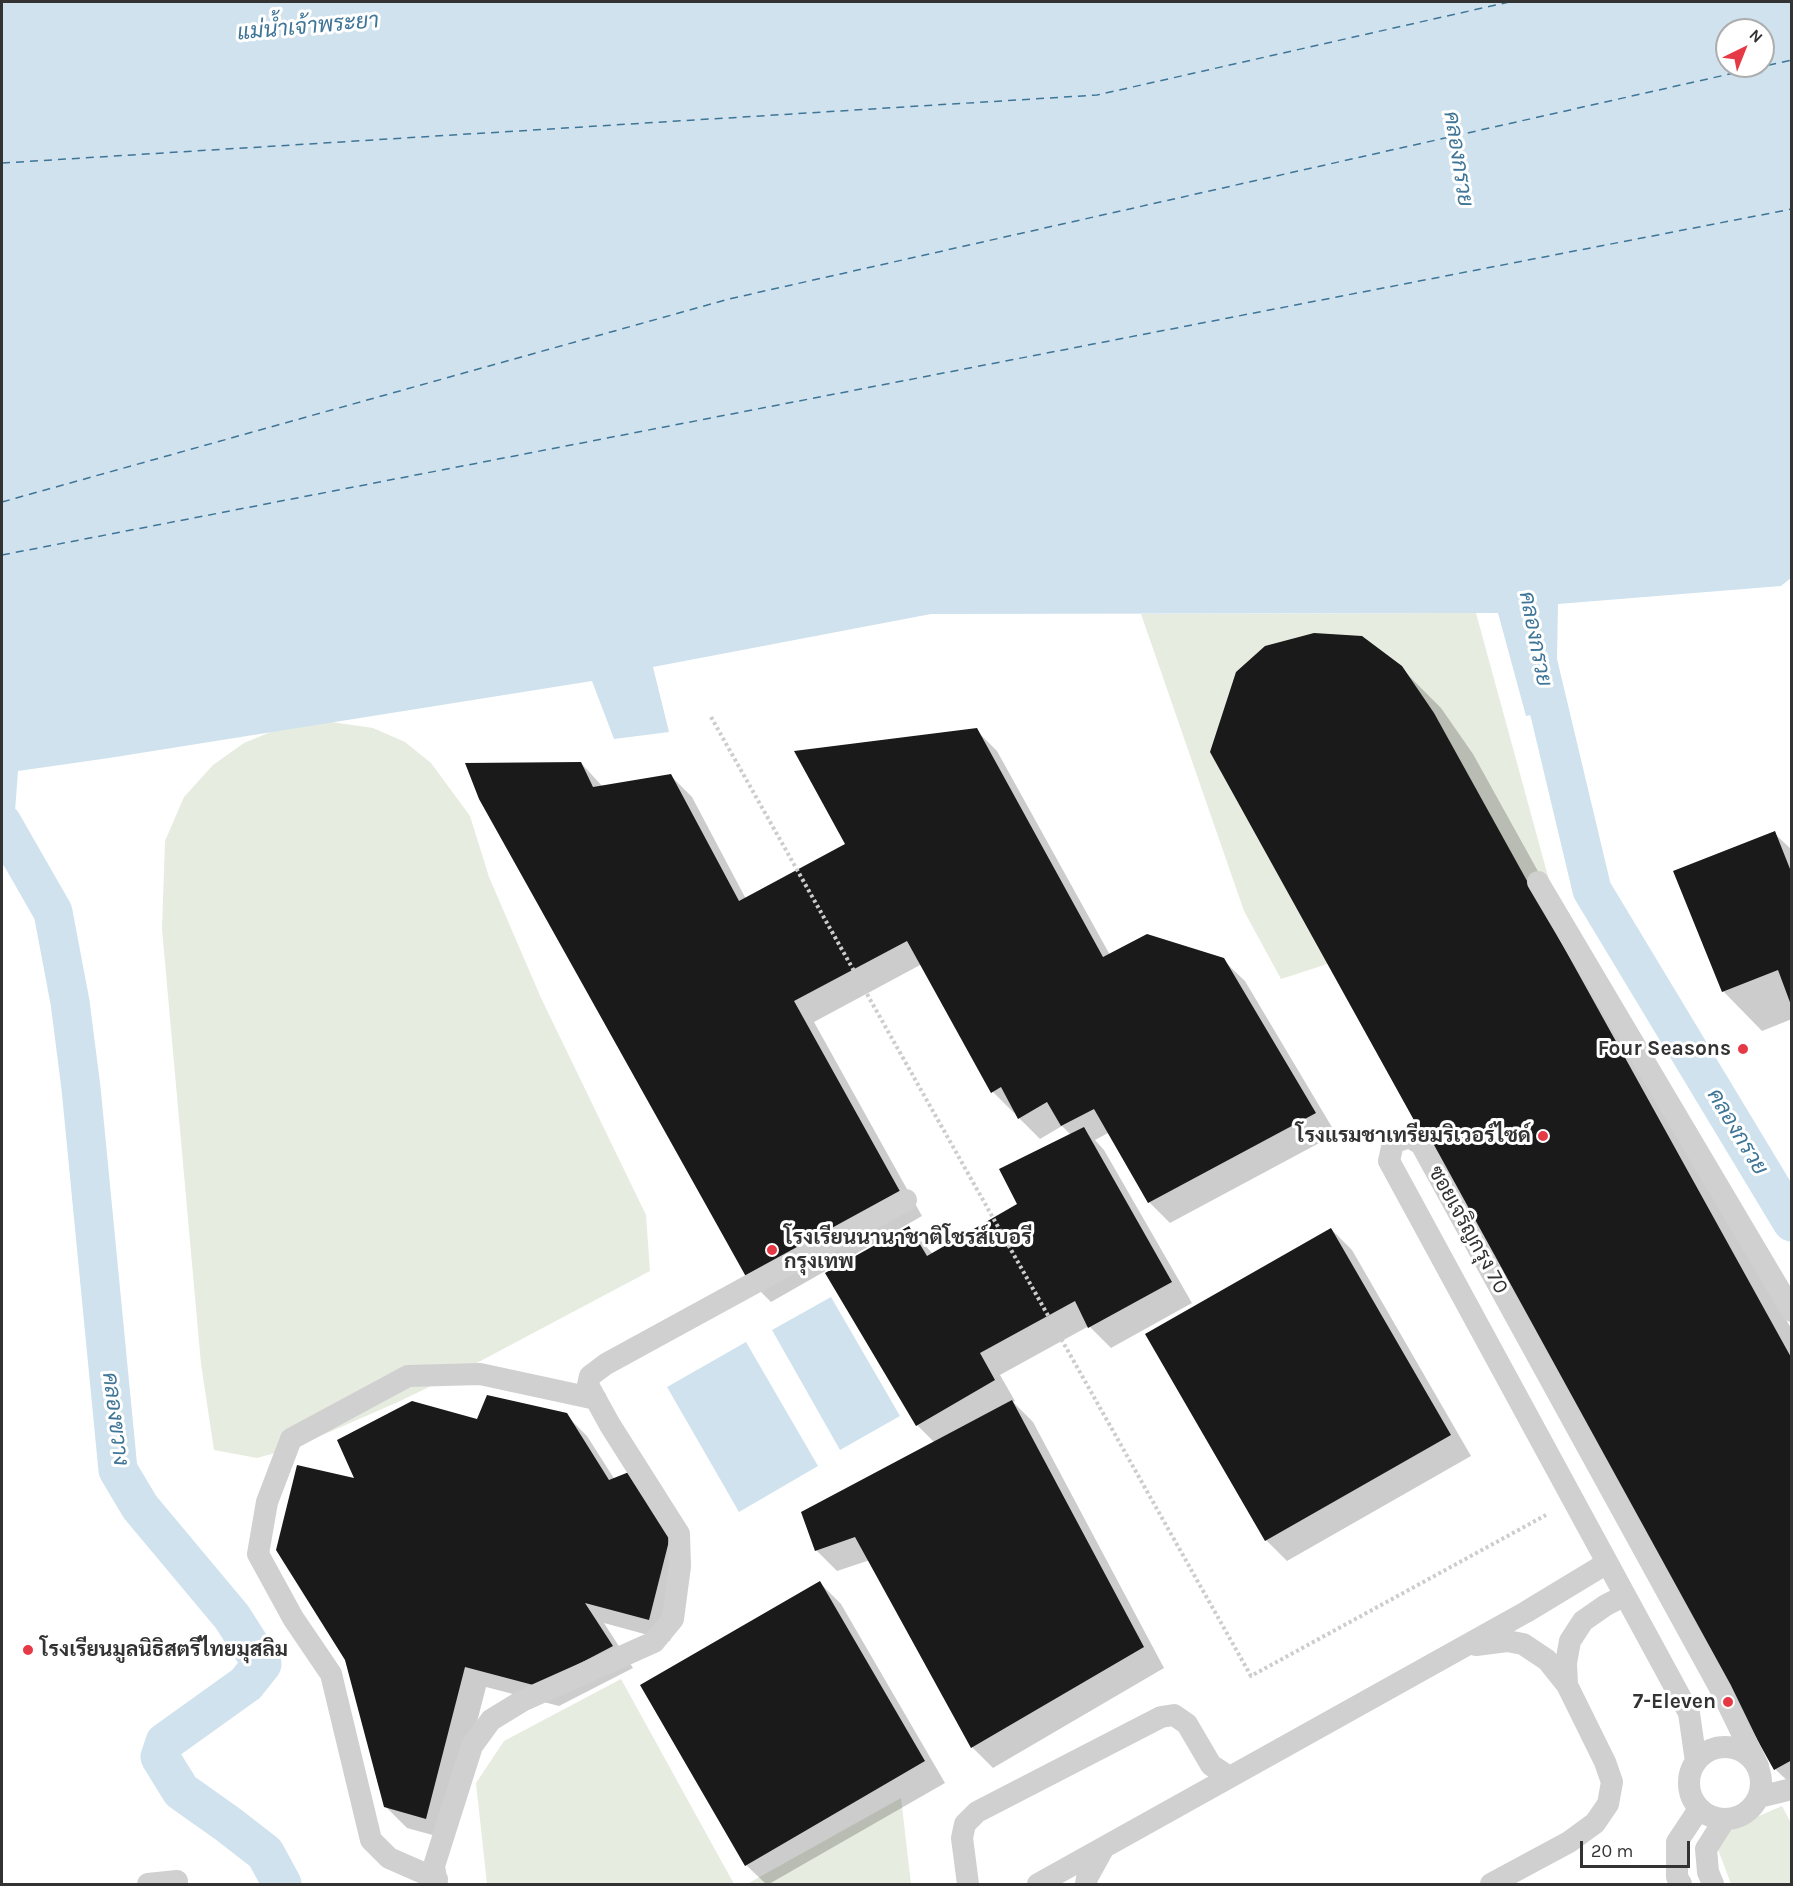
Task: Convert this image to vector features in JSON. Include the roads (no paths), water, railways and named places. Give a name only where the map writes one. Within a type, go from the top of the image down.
[{"type":"lane","points":[[1538,882],[1791,1311]]},
{"type":"lane","name":"ซอยเจริญกรุง 70","points":[[1696,1762],[1689,1713],[1389,1161],[1393,1143],[1409,1137],[1421,1144],[1721,1690],[1758,1766]]},
{"type":"lane","points":[[437,1882],[434,1866],[472,1746],[491,1720],[522,1701],[654,1641],[673,1619],[680,1566],[679,1534],[588,1385],[593,1372],[906,1200]]},
{"type":"lane","points":[[437,1882],[389,1858],[371,1839],[331,1674],[293,1618],[258,1554],[267,1502],[291,1439],[408,1377],[480,1374],[596,1399]]},
{"type":"lane","points":[[1573,1501],[1607,1482]]},
{"type":"lane","points":[[1038,1884],[1458,1650],[1607,1563]]},
{"type":"lane","points":[[1567,1685],[1566,1663],[1570,1641],[1584,1622],[1606,1605],[1624,1596]]},
{"type":"lane","points":[[1458,1650],[1486,1642],[1507,1641],[1523,1644],[1547,1660],[1567,1685],[1605,1762],[1612,1782],[1608,1804],[1595,1823],[1569,1842],[1491,1884]]},
{"type":"lane","points":[[968,1884],[962,1838],[965,1824],[977,1812],[1161,1717],[1174,1715],[1186,1724],[1211,1765],[1229,1777]]},
{"type":"lane","points":[[1729,1746],[1749,1755],[1758,1766],[1762,1786],[1753,1807],[1743,1815],[1725,1819],[1707,1816],[1699,1809],[1690,1795],[1688,1782],[1696,1762],[1707,1750],[1729,1746]]},
{"type":"lane","points":[[1759,1797],[1791,1789]]},
{"type":"lane","points":[[1681,1884],[1677,1877],[1677,1842],[1699,1809]]},
{"type":"lane","points":[[1713,1884],[1708,1872],[1706,1849],[1725,1819]]},
{"type":"lane","points":[[1086,1884],[1104,1848]]},
{"type":"lane","points":[[148,1884],[177,1881]]},
{"type":"water","name":"แม่น้ำเจ้าพระยา","points":[[2,2],[1791,2],[1791,578],[1781,586],[1558,604],[1556,711],[1526,716],[1498,613],[931,614],[653,667],[669,732],[614,739],[592,681],[18,771],[15,811],[65,907],[41,916],[2,863]]},
{"type":"water","points":[[831,1297],[900,1416],[840,1450],[772,1330]]},
{"type":"water","points":[[746,1342],[818,1466],[739,1512],[667,1387]]},
{"type":"waterway","name":"คลองกรวย","points":[[1537,659],[1592,890],[1792,1222]]},
{"type":"waterway","name":"คลองขวาง","points":[[2,823],[53,912],[70,1002],[81,1088],[118,1470],[140,1507],[232,1617],[262,1664],[246,1684],[165,1742],[160,1757],[181,1791],[265,1853],[282,1884]]},
{"type":"place","name":"Four Seasons","points":[[1743,1049]]},
{"type":"place","name":"โรงแรมชาเทรียมริเวอร์ไซด์","points":[[1543,1136]]},
{"type":"place","name":"โรงเรียนนานาชาติโชรส์เบอรี กรุงเทพ","points":[[772,1250]]},
{"type":"place","name":"โรงเรียนมูลนิธิสตรีไทยมุสลิม","points":[[28,1650]]},
{"type":"place","name":"7-Eleven","points":[[1728,1702]]}]
